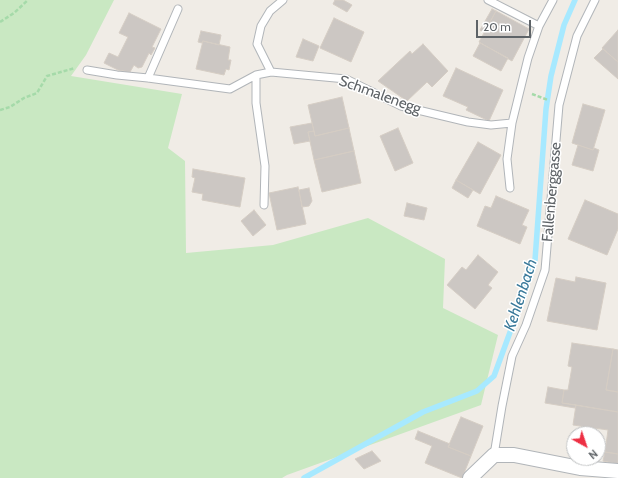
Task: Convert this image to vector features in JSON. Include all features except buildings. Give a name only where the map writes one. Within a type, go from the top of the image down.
[{"type":"street","points":[[470,478],[494,455],[514,455],[580,468],[618,471]]},
{"type":"lane","points":[[271,72],[258,44],[260,26],[270,11],[283,0]]},
{"type":"lane","points":[[488,0],[540,26]]},
{"type":"lane","points":[[510,188],[507,159],[512,123],[528,58],[540,26],[553,0]]},
{"type":"lane","name":"Fallenberggasse","points":[[494,455],[512,356],[526,325],[545,270],[559,105],[577,36],[595,0]]},
{"type":"lane","points":[[148,78],[178,9]]},
{"type":"lane","name":"Schmalenegg","points":[[87,70],[230,89],[256,76],[271,72],[346,79],[401,106],[476,123],[491,125],[512,123]]},
{"type":"lane","points":[[256,76],[256,103],[265,166],[264,205]]},
{"type":"path","points":[[0,22],[14,13],[28,0]]},
{"type":"path","points":[[0,110],[10,107],[24,98],[37,93],[47,76],[77,67],[87,70]]},
{"type":"green space","points":[[0,0],[114,0],[86,55],[71,76],[182,94],[168,148],[185,161],[186,253],[273,245],[368,218],[445,259],[443,308],[498,335],[481,405],[282,478],[0,478]]},
{"type":"waterway","name":"Kehlenbach","points":[[304,478],[423,412],[477,391],[494,376],[535,260],[546,109],[551,76],[564,25],[575,0]]}]
